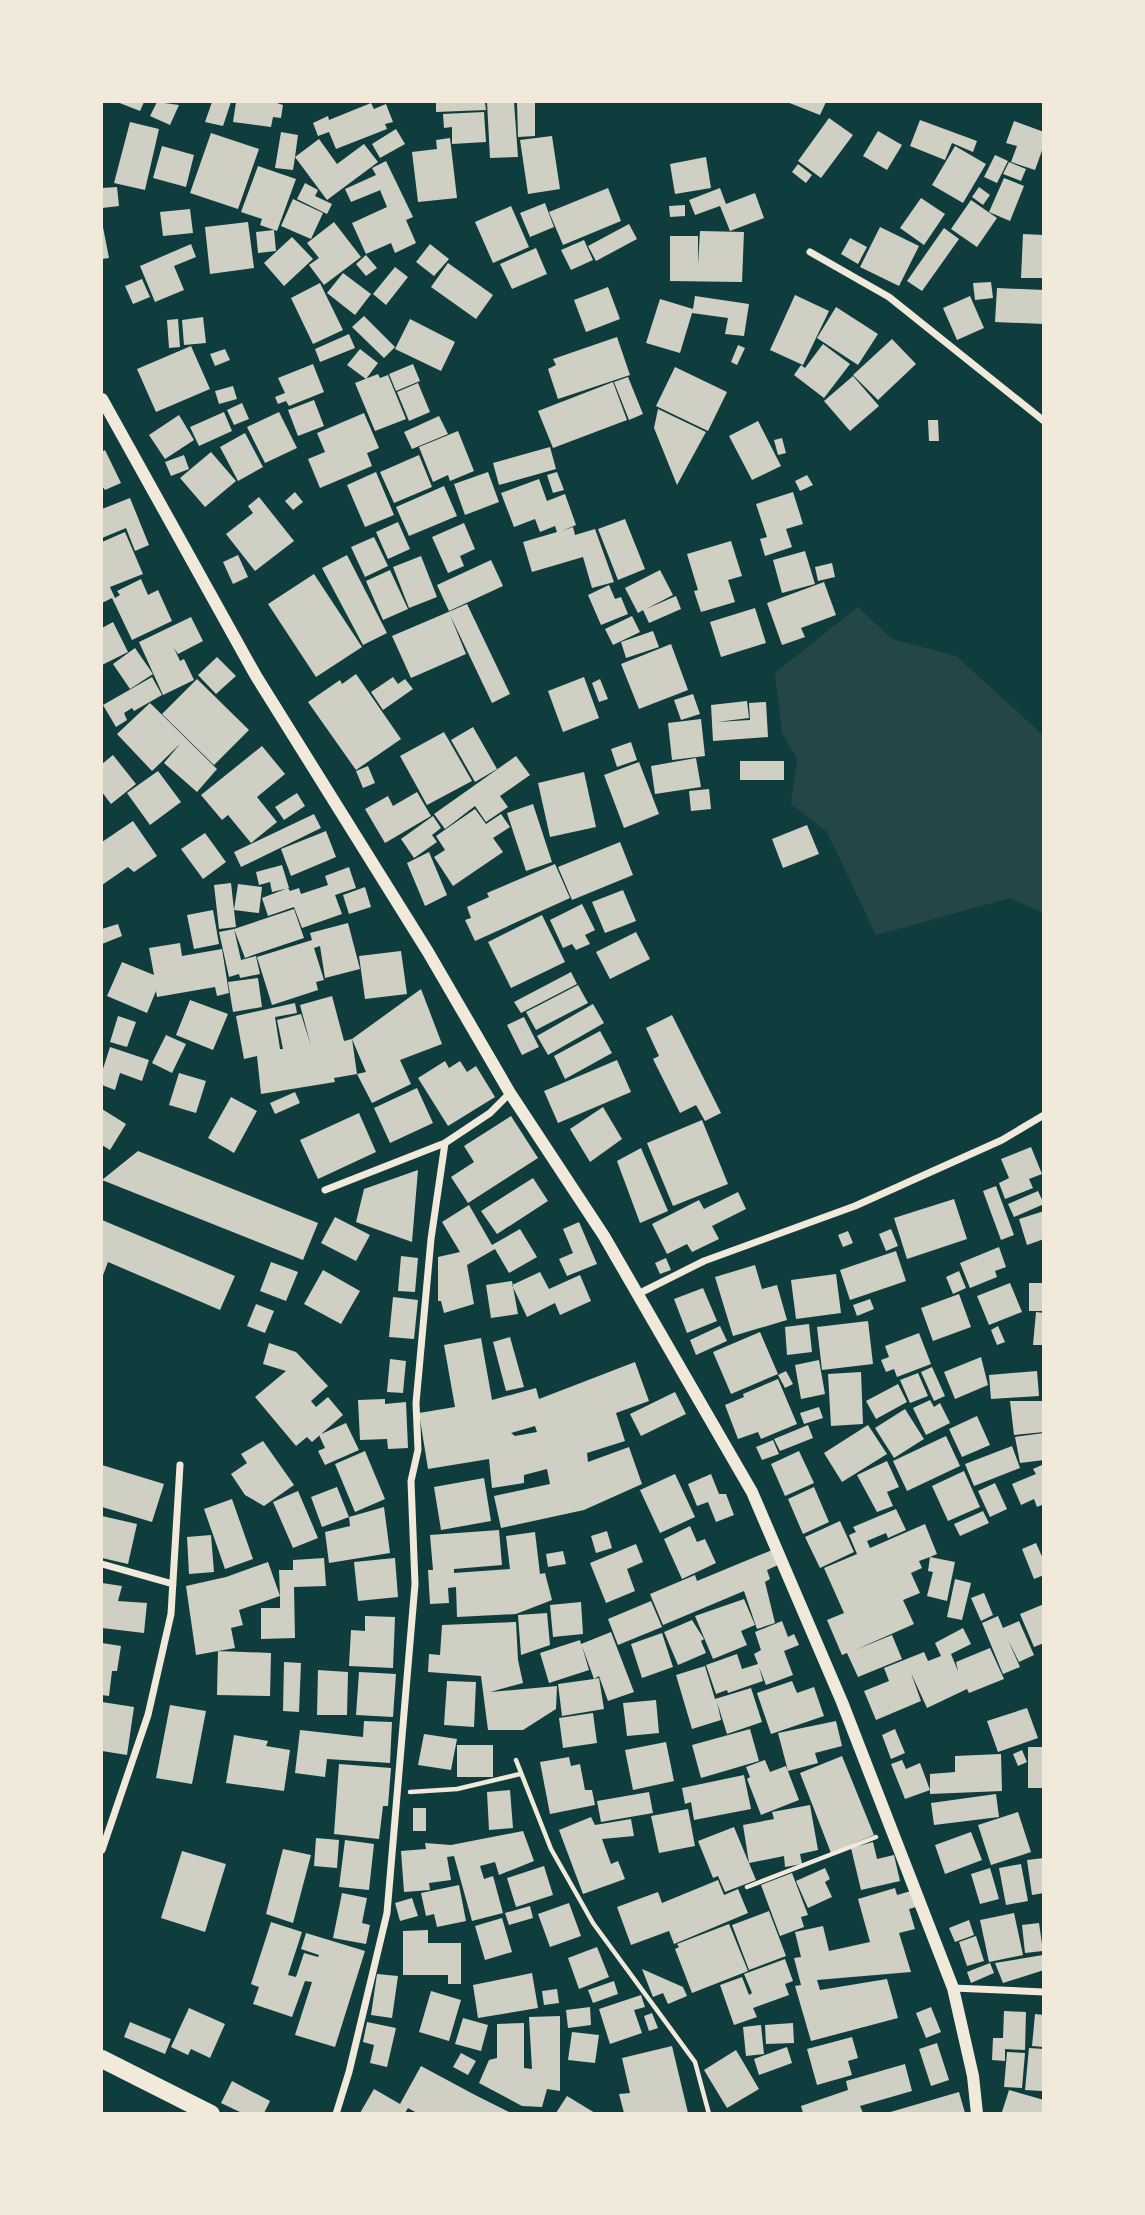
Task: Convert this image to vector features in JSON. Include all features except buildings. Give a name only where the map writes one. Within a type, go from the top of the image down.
[{"type":"main road","points":[[102,2059],[211,2113]]},
{"type":"street","points":[[810,252],[889,297],[1044,421]]},
{"type":"street","points":[[102,399],[256,676],[428,952],[510,1093],[604,1236],[751,1492],[893,1831],[953,1988],[973,2076],[977,2113]]},
{"type":"street","points":[[325,1190],[445,1143],[490,1113],[510,1093]]},
{"type":"street","points":[[638,1294],[704,1261],[867,1201],[1002,1140],[1044,1115]]},
{"type":"street","points":[[336,2113],[349,2072],[387,1913],[415,1584],[411,1481],[418,1450],[416,1403],[431,1239],[445,1143]]},
{"type":"street","points":[[102,1850],[148,1715],[171,1614],[180,1465]]},
{"type":"street","points":[[102,1564],[173,1584]]},
{"type":"street","points":[[953,1988],[1044,1992]]},
{"type":"path","points":[[516,1760],[551,1849],[593,1923],[695,2062],[709,2113]]},
{"type":"path","points":[[398,1792],[457,1789],[520,1774]]},
{"type":"path","points":[[747,1887],[893,1831]]},
{"type":"shaded area","points":[[858,607],[892,639],[956,656],[1043,735],[1043,913],[1010,898],[876,935],[827,832],[791,804],[797,759],[782,733],[775,673]]}]
